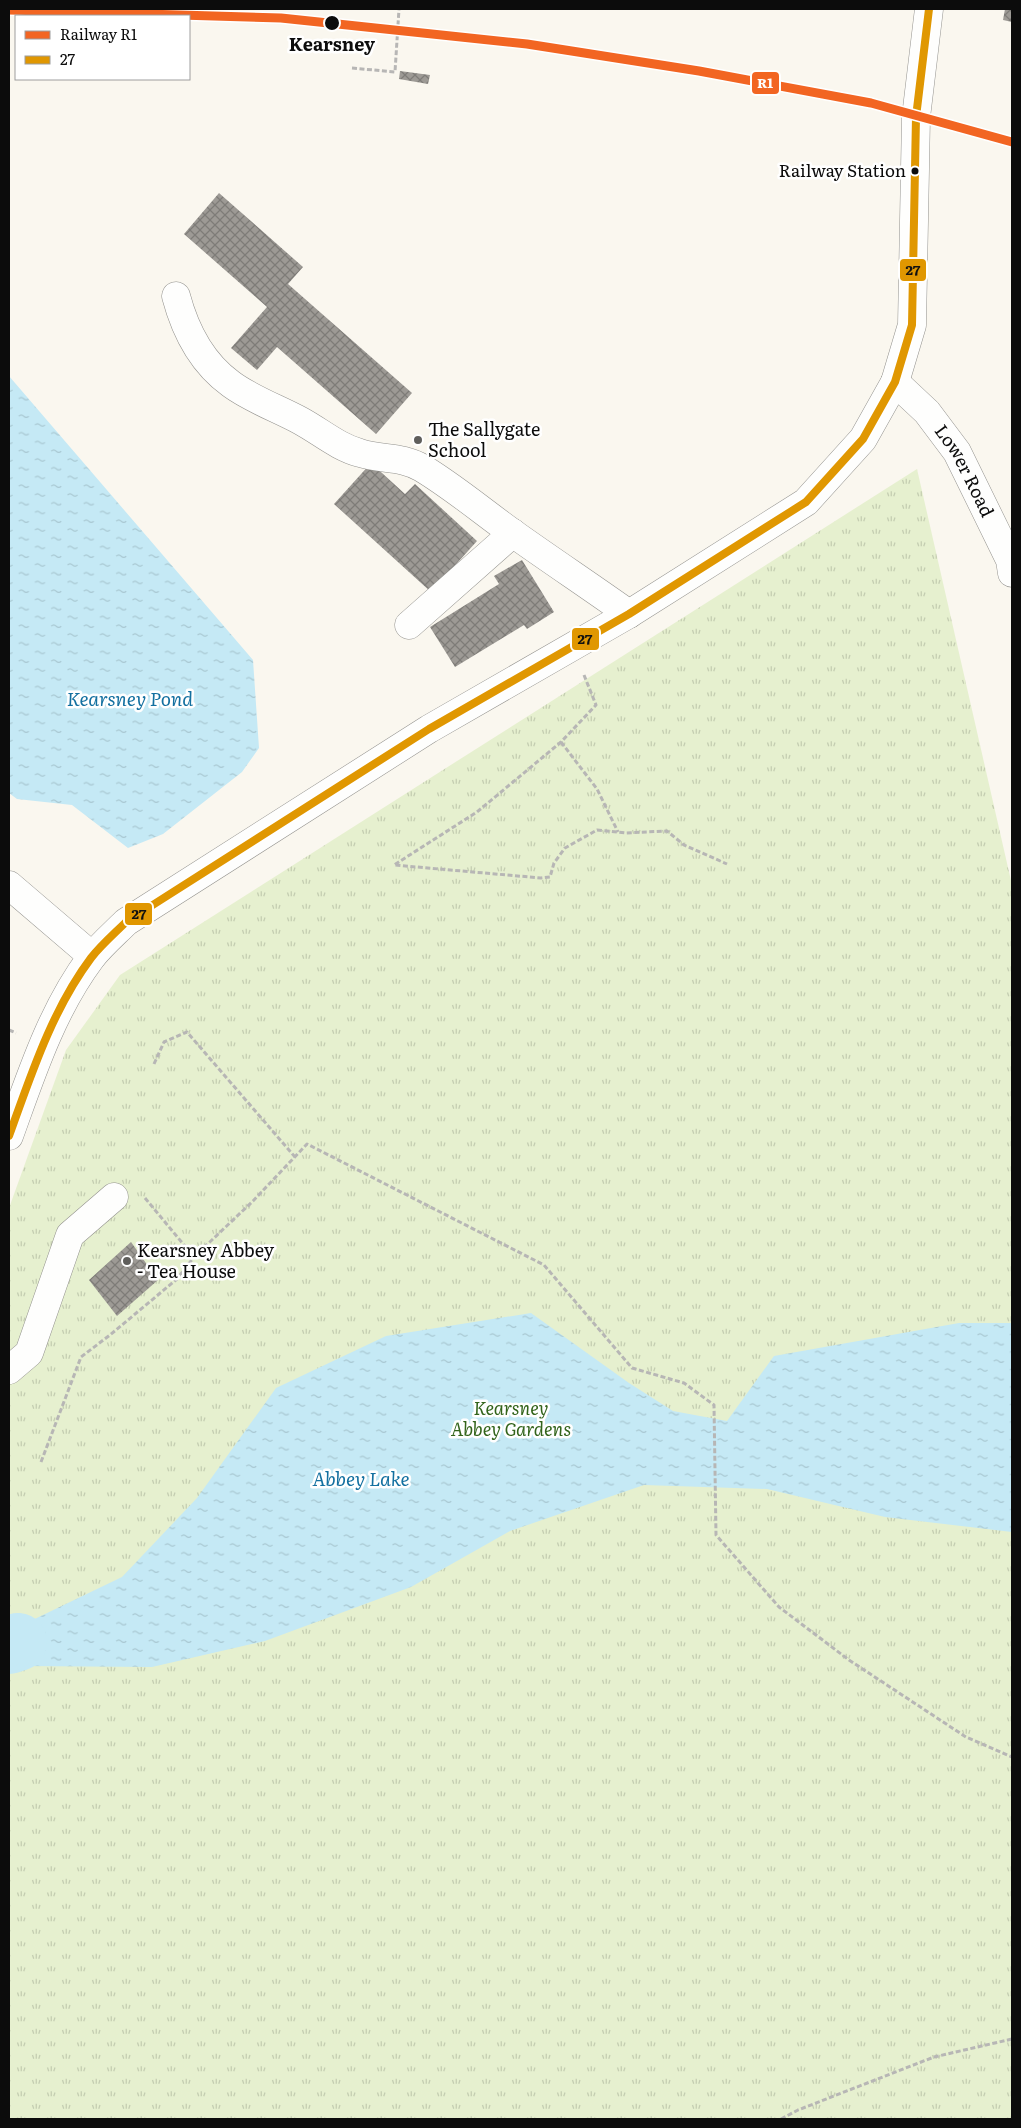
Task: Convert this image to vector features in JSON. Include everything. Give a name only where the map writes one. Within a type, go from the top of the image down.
[{"type":"street","points":[[9,1136],[34,1067],[67,992],[92,956],[126,922],[429,729],[629,614],[806,502],[863,438],[895,382],[912,325],[916,118],[929,9]]},
{"type":"street","points":[[176,296],[181,316],[191,338],[217,372],[232,385],[314,428],[339,446],[361,454],[406,460],[420,467],[460,492],[513,533],[629,614]]},
{"type":"street","name":"Lower Road","points":[[895,382],[927,412],[957,452],[1010,560],[1012,573]]},
{"type":"street","points":[[409,625],[513,533]]},
{"type":"street","points":[[9,885],[92,956]]},
{"type":"street","points":[[9,1079],[34,1067]]},
{"type":"street","points":[[9,1370],[29,1353],[70,1235],[114,1197]]},
{"type":"path","points":[[352,68],[395,72],[399,9]]},
{"type":"path","points":[[572,647],[596,705],[561,742],[477,812],[394,865],[550,878],[554,863],[565,848],[597,830],[618,832],[667,831],[684,845],[727,864]]},
{"type":"path","points":[[561,742],[597,789],[618,832]]},
{"type":"path","points":[[154,1064],[164,1042],[187,1032],[295,1157]]},
{"type":"path","points":[[41,1462],[81,1357],[177,1279],[194,1257],[307,1144],[544,1265],[632,1368],[684,1383],[714,1405],[716,1535],[779,1607],[850,1660],[966,1737],[1012,1757]]},
{"type":"path","points":[[114,1197],[137,1190],[194,1257]]},
{"type":"path","points":[[781,2119],[798,2110],[934,2056],[1012,2038]]},
{"type":"green space","name":"Kearsney Abbey Gardens","points":[[917,469],[1012,885],[1012,2119],[9,2119],[9,1208],[66,1050],[120,975]]},
{"type":"water","name":"Kearsney Pond","points":[[9,376],[253,660],[259,748],[242,772],[163,834],[128,848],[72,805],[17,799],[9,793]]},
{"type":"water","name":"Abbey Lake","points":[[531,1313],[629,1383],[673,1411],[727,1421],[774,1356],[959,1323],[1012,1323],[1012,1532],[885,1517],[767,1489],[644,1485],[510,1531],[411,1587],[265,1641],[152,1667],[21,1666],[18,1627],[122,1577],[197,1498],[276,1388],[386,1336]]},
{"type":"building","points":[[1005,9],[1012,9],[1012,22],[1003,20]]},
{"type":"building","points":[[400,71],[430,75],[428,84],[399,79]]},
{"type":"building","points":[[219,193],[303,267],[288,284],[412,393],[376,434],[277,347],[257,370],[231,348],[267,307],[184,234]]},
{"type":"building","points":[[371,463],[405,494],[415,484],[477,541],[431,592],[334,504]]},
{"type":"building","points":[[522,560],[554,612],[527,629],[524,625],[455,667],[430,627],[499,584],[494,576]]},
{"type":"building","name":"Kearsney Abbey - Tea House","points":[[131,1242],[158,1280],[117,1316],[89,1280]]},
{"type":"waterway","points":[[9,1645],[18,1642]]},
{"type":"rail line","name":"R1","points":[[9,10],[179,15]]},
{"type":"rail line","name":"R1","points":[[190,15],[281,18],[527,44],[699,71],[871,103],[1012,142]]},
{"type":"transit line","name":"27","points":[[9,1136],[44,1044],[65,999],[91,958],[126,922],[429,729],[629,614],[806,502],[863,439],[895,382],[912,325],[916,117],[929,9]]},
{"type":"place","name":"Kearsney","points":[[332,23]]},
{"type":"place","name":"Railway Station","points":[[915,171]]},
{"type":"place","name":"The Sallygate School","points":[[418,440]]},
{"type":"place","name":"Kearsney Abbey - Tea House","points":[[127,1261]]}]
